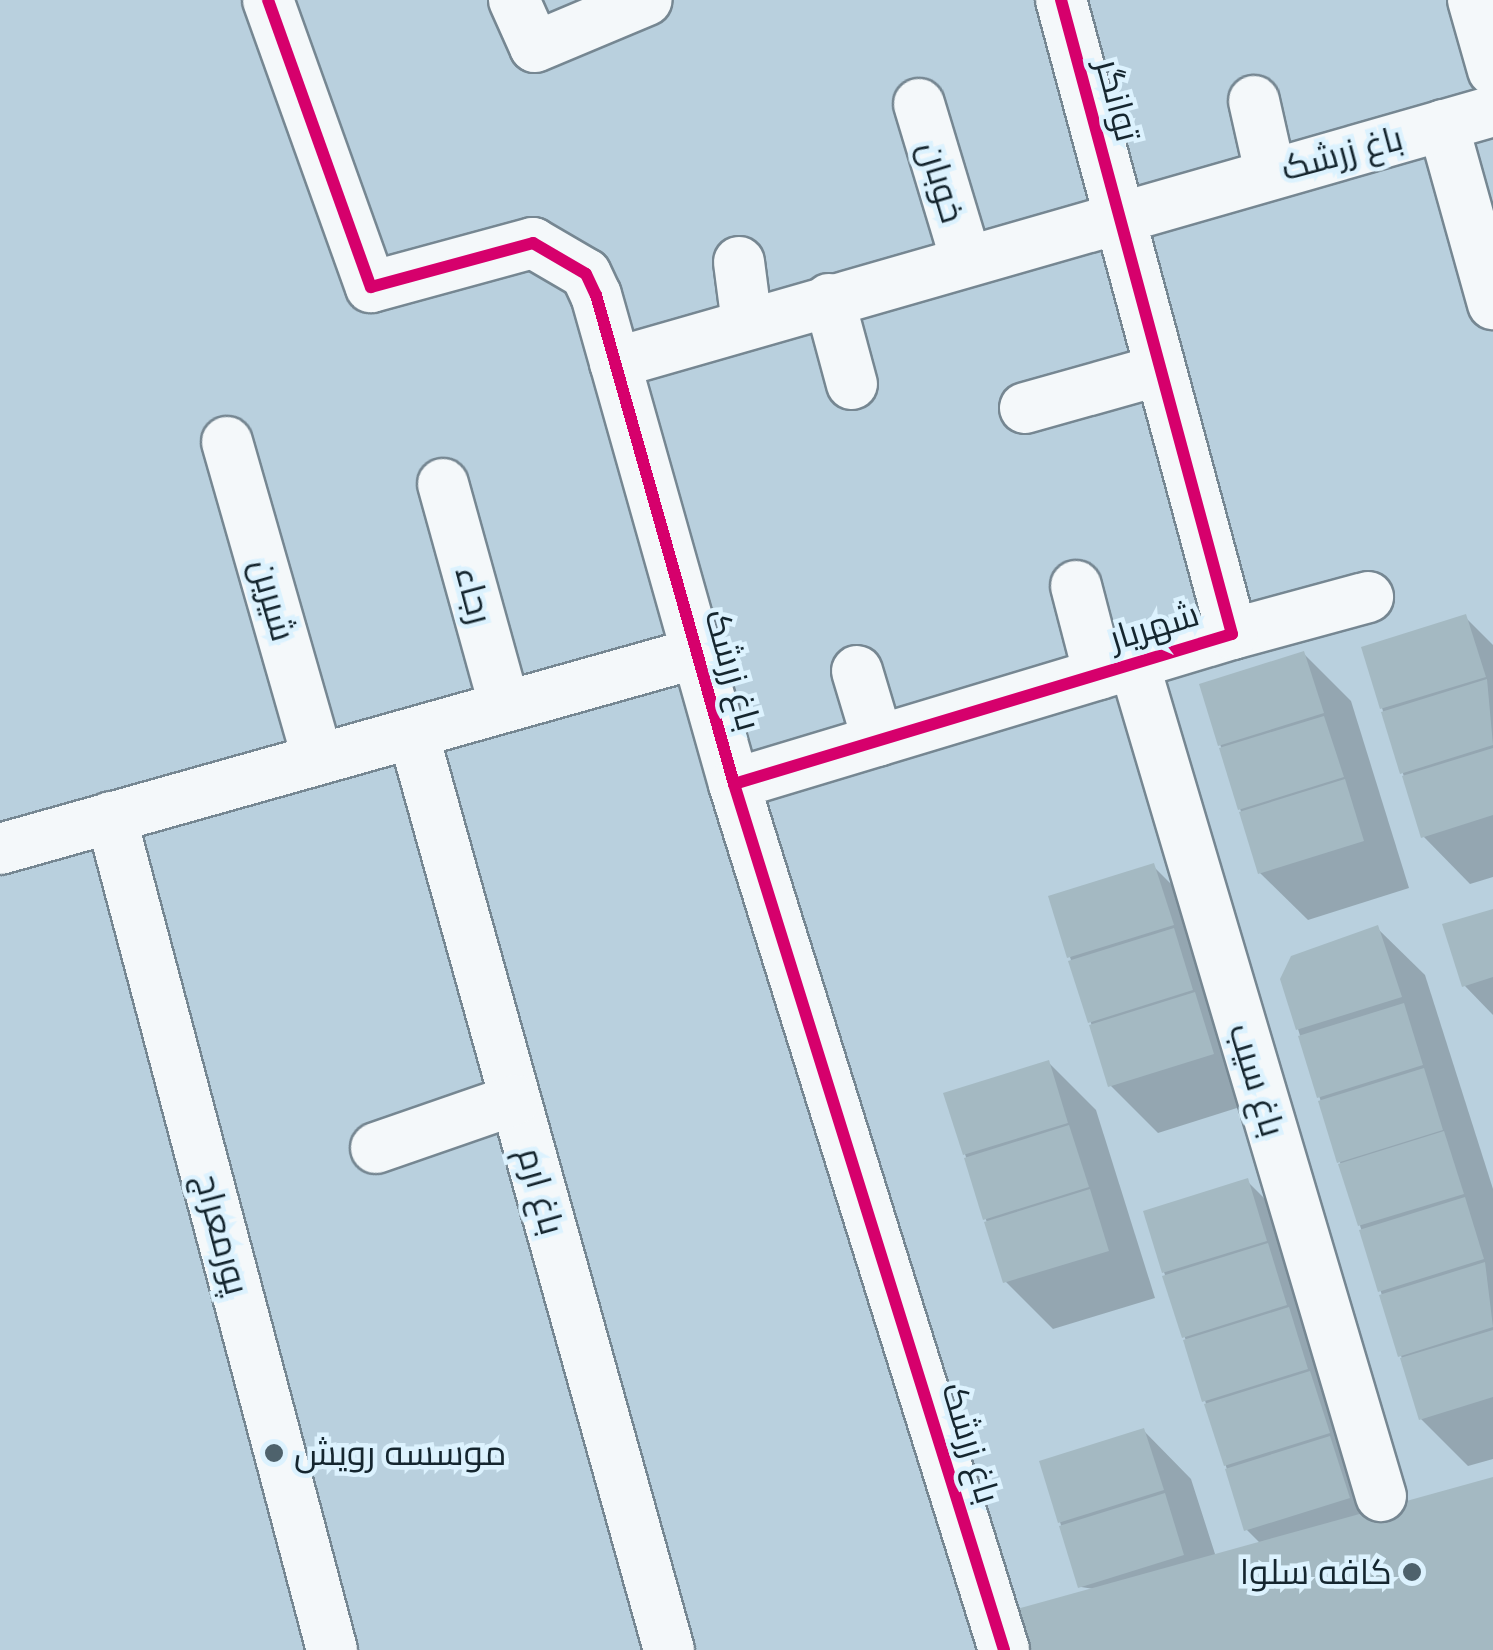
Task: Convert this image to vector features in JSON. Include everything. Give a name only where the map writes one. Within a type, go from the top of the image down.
[{"type":"street","name":"باغ زرشک","points":[[268,0],[371,287],[534,243],[586,274],[734,784],[1004,1650]]},
{"type":"street","points":[[514,0],[535,47],[647,0]]},
{"type":"street","name":"توانگر","points":[[1061,0],[1118,214]]},
{"type":"street","points":[[1474,0],[1493,70]]},
{"type":"street","points":[[1254,100],[1270,172]]},
{"type":"street","name":"خوبان","points":[[919,104],[966,260]]},
{"type":"street","name":"باغ زرشک","points":[[614,362],[1118,214],[1493,111]]},
{"type":"street","points":[[1443,125],[1493,304]]},
{"type":"street","name":"شهریار","points":[[734,784],[1232,634],[1118,214]]},
{"type":"street","points":[[740,262],[747,324]]},
{"type":"street","points":[[829,300],[852,384]]},
{"type":"street","points":[[1025,408],[1160,370]]},
{"type":"street","name":"شیرین","points":[[227,442],[318,759]]},
{"type":"street","name":"رجاء","points":[[443,484],[504,707]]},
{"type":"street","name":"باغ سیب","points":[[1076,586],[1116,669],[1381,1496]]},
{"type":"street","points":[[1232,634],[1368,597]]},
{"type":"street","points":[[0,849],[697,653]]},
{"type":"street","points":[[857,671],[878,741]]},
{"type":"street","name":"باغ ارم","points":[[413,733],[669,1650]]},
{"type":"street","name":"پورمعراج","points":[[112,818],[332,1650]]},
{"type":"street","points":[[376,1148],[515,1100]]},
{"type":"building","points":[[1466,614],[1486,677],[1380,709],[1361,647]]},
{"type":"building","points":[[1304,651],[1324,713],[1218,746],[1199,684]]},
{"type":"building","points":[[1487,679],[1493,745],[1400,774],[1381,712]]},
{"type":"building","points":[[1324,716],[1344,777],[1238,810],[1219,748]]},
{"type":"building","points":[[1493,748],[1493,815],[1421,838],[1402,776]]},
{"type":"building","points":[[1345,779],[1364,841],[1258,874],[1239,812]]},
{"type":"building","points":[[1154,863],[1174,925],[1067,958],[1048,896]]},
{"type":"building","points":[[1493,909],[1493,977],[1462,987],[1442,924]]},
{"type":"building","points":[[1378,925],[1402,997],[1296,1030],[1280,979],[1291,956]]},
{"type":"building","points":[[1174,928],[1193,990],[1088,1023],[1068,961]]},
{"type":"building","points":[[1195,992],[1214,1054],[1108,1087],[1089,1025]]},
{"type":"building","points":[[1404,1003],[1423,1065],[1317,1098],[1298,1036]]},
{"type":"building","points":[[1049,1060],[1068,1123],[963,1155],[943,1093]]},
{"type":"building","points":[[1424,1068],[1443,1130],[1337,1163],[1318,1101]]},
{"type":"building","points":[[1069,1125],[1089,1187],[983,1220],[964,1158]]},
{"type":"building","points":[[1444,1131],[1464,1194],[1358,1226],[1338,1164]]},
{"type":"building","points":[[1248,1178],[1267,1241],[1162,1273],[1143,1211]]},
{"type":"building","points":[[1090,1189],[1109,1251],[1003,1283],[984,1222]]},
{"type":"building","points":[[1465,1197],[1484,1259],[1378,1292],[1359,1230]]},
{"type":"building","points":[[1268,1243],[1287,1305],[1182,1338],[1162,1276]]},
{"type":"building","points":[[1485,1262],[1493,1327],[1398,1357],[1379,1295]]},
{"type":"building","points":[[1289,1307],[1308,1369],[1202,1402],[1183,1340]]},
{"type":"building","points":[[1493,1330],[1493,1397],[1419,1420],[1400,1358]]},
{"type":"building","points":[[1310,1371],[1330,1433],[1224,1466],[1204,1404]]},
{"type":"building","points":[[1144,1428],[1164,1490],[1058,1523],[1039,1461]]},
{"type":"building","points":[[1330,1436],[1350,1498],[1244,1531],[1225,1469]]},
{"type":"building","points":[[1493,1477],[1493,1650],[1018,1650],[1006,1612]]},
{"type":"building","points":[[1165,1493],[1184,1555],[1078,1588],[1059,1526]]},
{"type":"cycle path","points":[[268,0],[371,287],[533,243],[586,274],[596,295],[734,784],[1004,1650]]},
{"type":"cycle path","points":[[734,784],[1232,634],[1061,0]]},
{"type":"place","name":"موسسه رویش","points":[[274,1453]]},
{"type":"place","name":"کافه سلوا","points":[[1412,1572]]}]
